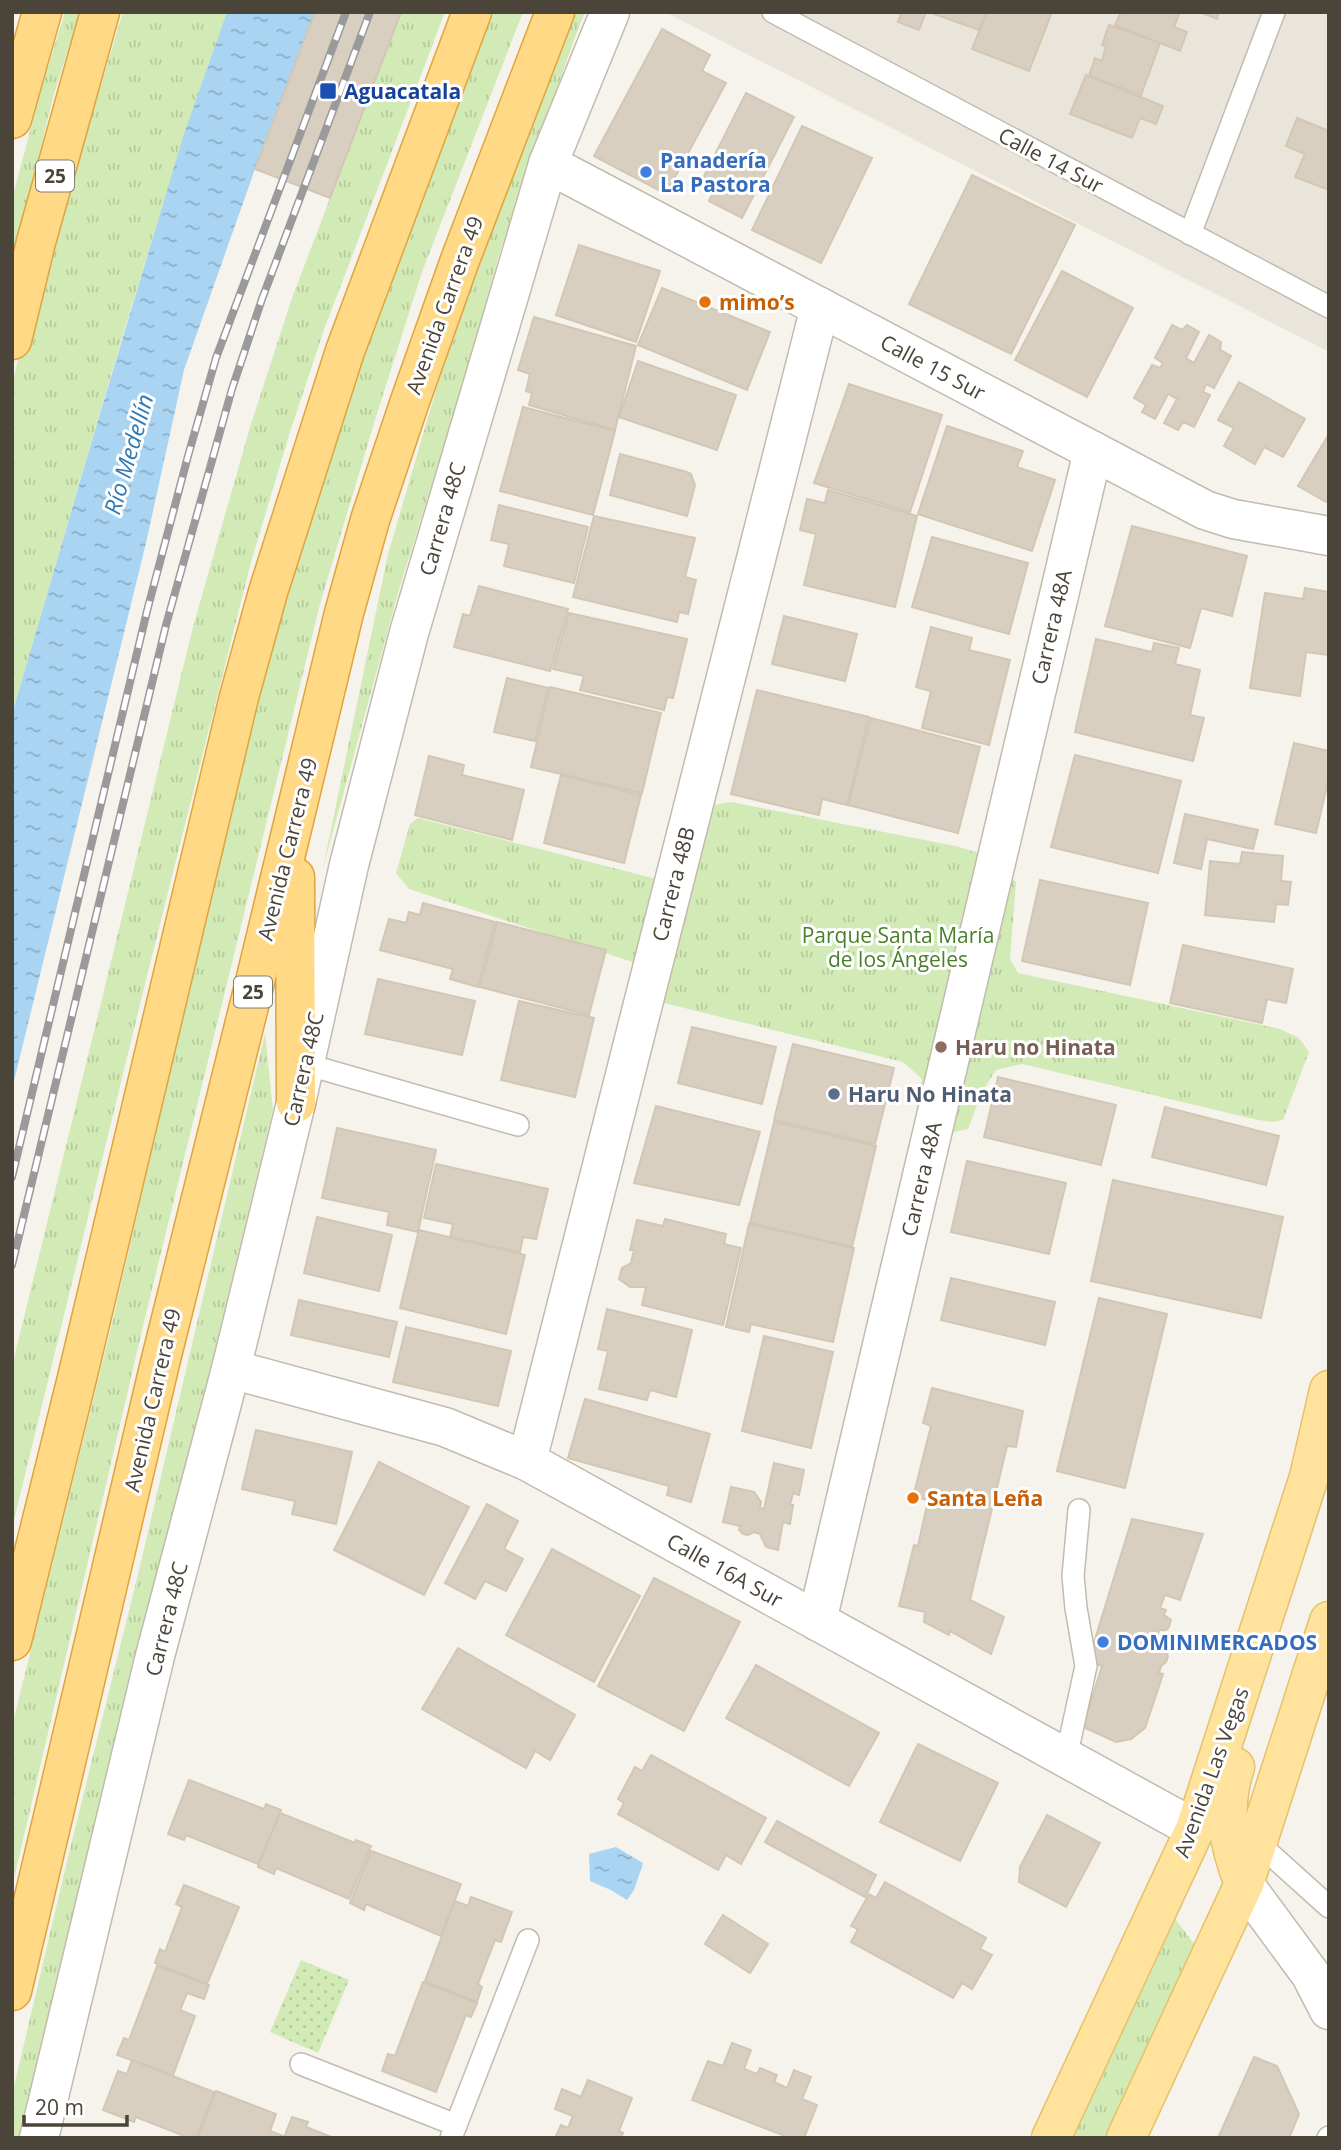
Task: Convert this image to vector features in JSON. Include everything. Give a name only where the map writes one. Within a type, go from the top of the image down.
[{"type":"highway","points":[[12,119],[42,12]]},
{"type":"highway","name":"25","points":[[12,340],[36,242],[100,12]]},
{"type":"highway","points":[[12,1641],[239,696],[268,592],[345,351],[472,12]]},
{"type":"highway","name":"Avenida Carrera 49","points":[[12,1991],[160,1363],[344,612],[370,520],[460,260],[555,12]]},
{"type":"highway","points":[[295,816],[296,1102]]},
{"type":"main road","name":"Avenida Las Vegas","points":[[1051,2138],[1195,1829],[1309,1477],[1329,1390]]},
{"type":"main road","points":[[1244,1884],[1227,1831],[1227,1804],[1231,1779],[1287,1620],[1309,1477]]},
{"type":"main road","points":[[1126,2138],[1244,1884],[1329,1622]]},
{"type":"street","name":"Carrera 48C","points":[[38,2138],[155,1656],[231,1369],[305,1064],[349,865],[406,645],[548,164],[610,12]]},
{"type":"street","name":"Calle 15 Sur","points":[[548,164],[1205,510],[1233,519],[1329,537]]},
{"type":"street","name":"Carrera 48B","points":[[527,1461],[820,307]]},
{"type":"street","name":"Carrera 48A","points":[[817,1621],[1093,451]]},
{"type":"street","name":"Calle 16A Sur","points":[[231,1369],[445,1427],[527,1461],[1195,1829]]},
{"type":"street","points":[[1244,1884],[1311,1975],[1329,2010]]},
{"type":"lane","name":"Calle 14 Sur","points":[[773,12],[1329,307]]},
{"type":"lane","points":[[1190,234],[1274,12]]},
{"type":"lane","points":[[305,1064],[518,1125]]},
{"type":"lane","points":[[1066,1758],[1086,1665],[1073,1576],[1079,1510]]},
{"type":"lane","points":[[1258,1843],[1329,1908]]},
{"type":"lane","points":[[301,2064],[453,2131],[528,1940]]},
{"type":"shaded area","points":[[665,12],[1329,12],[1329,352]]},
{"type":"green space","points":[[65,12],[80,12],[54,94],[12,262],[12,199]]},
{"type":"green space","points":[[123,12],[227,12],[142,274],[12,714],[12,385]]},
{"type":"green space","points":[[401,12],[445,12],[325,327],[251,562],[12,1528],[12,1366],[193,627],[251,424],[292,298]]},
{"type":"green space","points":[[493,12],[523,12],[422,272],[320,604],[143,1326],[12,1887],[12,1726],[111,1328],[259,681],[346,406]]},
{"type":"green space","points":[[570,12],[585,12],[500,251],[465,378],[400,586],[323,868],[388,554],[441,373],[459,297]]},
{"type":"green space","name":"Parque Santa María de los Ángeles","points":[[731,802],[955,846],[986,855],[1016,882],[1010,959],[1018,973],[1280,1029],[1299,1038],[1309,1052],[1283,1120],[1258,1120],[1022,1064],[996,1070],[982,1092],[968,1129],[944,1134],[918,1119],[917,1100],[922,1079],[903,1062],[656,1001],[657,970],[409,889],[396,873],[410,824],[418,818],[680,885],[702,816],[714,805]]},
{"type":"green space","points":[[265,1033],[273,1110],[24,2138],[12,2138],[12,2095]]},
{"type":"green space","points":[[1169,1911],[1195,1945],[1106,2138],[1065,2138]]},
{"type":"green space","points":[[301,1960],[349,1980],[318,2053],[270,2032]]},
{"type":"water","name":"Río Medellín","points":[[227,12],[315,12],[255,169],[184,370],[146,543],[12,1089],[12,714],[184,134]]},
{"type":"water","points":[[616,1847],[643,1863],[634,1890],[627,1900],[590,1881],[589,1854]]},
{"type":"building","name":"Aguacatala","points":[[315,12],[401,12],[330,198],[255,169]]},
{"type":"building","points":[[897,12],[926,12],[919,30],[898,22],[901,14]]},
{"type":"building","points":[[929,12],[986,12],[979,30]]},
{"type":"building","points":[[987,12],[1052,12],[1029,71],[972,49]]},
{"type":"building","points":[[1121,12],[1180,12],[1174,27],[1187,32],[1180,51],[1115,25]]},
{"type":"building","points":[[1200,12],[1219,12],[1217,19]]},
{"type":"building","points":[[1109,25],[1160,43],[1141,95],[1089,76],[1095,58],[1102,61],[1106,46],[1102,45]]},
{"type":"building","points":[[662,29],[710,55],[702,71],[726,83],[666,194],[594,156]]},
{"type":"building","points":[[1086,75],[1163,106],[1156,124],[1140,118],[1132,138],[1070,114]]},
{"type":"building","points":[[746,93],[794,117],[742,218],[709,201],[715,189],[701,182]]},
{"type":"building","points":[[1297,118],[1329,131],[1329,190],[1295,177],[1305,154],[1286,146]]},
{"type":"building","points":[[802,126],[872,158],[821,263],[752,230]]},
{"type":"building","points":[[972,175],[1075,225],[1011,354],[909,304]]},
{"type":"building","points":[[579,245],[660,271],[636,342],[556,315]]},
{"type":"building","points":[[1062,271],[1133,308],[1087,397],[1015,360]]},
{"type":"building","points":[[662,288],[770,332],[747,390],[638,345]]},
{"type":"building","points":[[534,317],[636,346],[615,430],[529,405],[532,393],[526,391],[530,374],[518,370]]},
{"type":"building","points":[[1172,325],[1182,330],[1187,325],[1199,332],[1186,358],[1194,363],[1209,335],[1221,342],[1220,350],[1231,356],[1214,388],[1206,384],[1203,392],[1210,395],[1194,427],[1183,422],[1178,430],[1164,423],[1177,399],[1168,394],[1155,419],[1142,412],[1146,405],[1134,398],[1152,365],[1160,368],[1163,363],[1155,358]]},
{"type":"building","points":[[638,361],[736,395],[717,450],[619,417]]},
{"type":"building","points":[[1239,382],[1305,419],[1283,457],[1264,447],[1255,464],[1224,446],[1234,428],[1218,420]]},
{"type":"building","points":[[849,384],[942,415],[910,512],[814,483]]},
{"type":"building","points":[[523,407],[615,431],[593,515],[500,491]]},
{"type":"building","points":[[947,426],[1023,451],[1017,467],[1055,480],[1032,551],[918,514]]},
{"type":"building","points":[[1329,434],[1329,497],[1326,502],[1298,486]]},
{"type":"building","points":[[620,454],[691,474],[695,485],[687,516],[610,495]]},
{"type":"building","points":[[828,490],[917,516],[895,607],[804,585],[816,534],[800,530],[807,499],[825,503]]},
{"type":"building","points":[[499,505],[588,527],[574,583],[504,566],[509,544],[491,540]]},
{"type":"building","points":[[594,516],[695,538],[685,577],[696,580],[688,614],[679,612],[677,622],[573,597]]},
{"type":"building","points":[[1132,526],[1247,556],[1232,616],[1201,608],[1190,648],[1105,626]]},
{"type":"building","points":[[932,537],[1028,563],[1009,634],[912,607]]},
{"type":"building","points":[[479,586],[568,609],[550,671],[454,647],[463,614],[470,616]]},
{"type":"building","points":[[1305,588],[1329,592],[1329,655],[1306,652],[1300,696],[1250,688],[1265,593],[1303,599]]},
{"type":"building","points":[[569,613],[687,639],[673,698],[667,697],[664,710],[580,690],[584,676],[553,669]]},
{"type":"building","points":[[784,616],[857,634],[845,681],[772,664]]},
{"type":"building","points":[[931,627],[972,638],[969,650],[1010,660],[989,745],[922,728],[931,691],[916,687]]},
{"type":"building","points":[[1096,639],[1152,652],[1154,643],[1179,648],[1175,664],[1200,670],[1190,715],[1204,718],[1193,761],[1075,732]]},
{"type":"building","points":[[507,678],[548,688],[535,741],[494,732]]},
{"type":"building","points":[[550,687],[661,713],[642,793],[531,767]]},
{"type":"building","points":[[757,690],[869,717],[847,805],[822,799],[819,815],[731,794]]},
{"type":"building","points":[[871,718],[980,747],[958,833],[848,805]]},
{"type":"building","points":[[1294,743],[1329,751],[1329,777],[1316,833],[1275,824]]},
{"type":"building","points":[[1075,755],[1181,781],[1158,873],[1051,847]]},
{"type":"building","points":[[429,756],[464,765],[462,775],[524,790],[512,840],[415,815]]},
{"type":"building","points":[[561,775],[641,795],[624,863],[544,843]]},
{"type":"building","points":[[1185,814],[1258,830],[1253,849],[1207,839],[1201,869],[1174,863]]},
{"type":"building","points":[[1242,852],[1283,856],[1281,881],[1291,882],[1288,905],[1276,904],[1274,922],[1205,915],[1210,861],[1240,864]]},
{"type":"building","points":[[1040,880],[1148,903],[1130,985],[1022,961]]},
{"type":"building","points":[[423,903],[495,922],[478,987],[450,979],[453,969],[380,950],[389,919],[406,923],[409,912],[420,915]]},
{"type":"building","points":[[497,922],[606,950],[589,1015],[480,987]]},
{"type":"building","points":[[1183,945],[1293,969],[1286,1003],[1267,999],[1262,1023],[1170,1003]]},
{"type":"building","points":[[378,979],[475,1001],[462,1055],[365,1034]]},
{"type":"building","points":[[519,1001],[594,1018],[575,1097],[501,1080]]},
{"type":"building","points":[[692,1027],[776,1047],[762,1104],[678,1083]]},
{"type":"building","name":"Haru No Hinata","points":[[793,1044],[894,1068],[875,1144],[774,1120]]},
{"type":"building","points":[[998,1077],[1116,1105],[1101,1165],[984,1137]]},
{"type":"building","points":[[656,1106],[760,1132],[739,1205],[634,1183]]},
{"type":"building","points":[[1165,1107],[1279,1136],[1266,1185],[1152,1157]]},
{"type":"building","points":[[774,1122],[876,1146],[852,1247],[750,1223]]},
{"type":"building","points":[[337,1128],[436,1150],[418,1232],[387,1225],[389,1212],[322,1198]]},
{"type":"building","points":[[967,1161],[1066,1183],[1049,1254],[951,1232]]},
{"type":"building","points":[[436,1164],[548,1189],[536,1239],[523,1237],[520,1252],[450,1237],[453,1224],[424,1218]]},
{"type":"building","points":[[1113,1180],[1283,1217],[1261,1318],[1091,1281]]},
{"type":"building","points":[[317,1217],[392,1235],[379,1291],[304,1273]]},
{"type":"building","points":[[665,1219],[726,1234],[724,1244],[741,1248],[723,1325],[642,1305],[646,1287],[630,1287],[619,1279],[622,1268],[631,1263],[634,1250],[630,1250],[637,1220],[663,1226]]},
{"type":"building","points":[[749,1224],[854,1248],[833,1342],[751,1324],[749,1332],[726,1327]]},
{"type":"building","points":[[419,1230],[525,1255],[506,1334],[400,1308]]},
{"type":"building","points":[[951,1278],[1055,1302],[1045,1345],[941,1320]]},
{"type":"building","points":[[1099,1298],[1167,1314],[1125,1488],[1057,1471]]},
{"type":"building","points":[[299,1300],[397,1322],[389,1357],[291,1335]]},
{"type":"building","points":[[607,1309],[692,1330],[676,1397],[650,1390],[647,1400],[599,1389],[608,1351],[598,1349]]},
{"type":"building","points":[[406,1327],[511,1351],[498,1406],[393,1382]]},
{"type":"building","points":[[764,1336],[833,1352],[811,1448],[742,1431]]},
{"type":"building","points":[[932,1388],[1023,1411],[1016,1447],[1007,1446],[970,1600],[1004,1617],[991,1654],[950,1631],[949,1635],[924,1622],[925,1612],[899,1606],[914,1545],[918,1546],[928,1500],[913,1497],[931,1426],[923,1423]]},
{"type":"building","points":[[585,1399],[710,1434],[691,1502],[667,1495],[669,1486],[568,1458]]},
{"type":"building","points":[[256,1430],[352,1452],[336,1524],[292,1514],[295,1501],[242,1489]]},
{"type":"building","points":[[379,1462],[469,1507],[424,1595],[334,1550]]},
{"type":"building","points":[[774,1463],[804,1470],[799,1495],[793,1493],[790,1524],[783,1522],[778,1550],[766,1547],[760,1534],[743,1534],[739,1530],[740,1526],[723,1522],[731,1487],[754,1492],[761,1502],[760,1508],[764,1509]]},
{"type":"building","points":[[487,1504],[518,1521],[504,1549],[523,1559],[506,1591],[485,1581],[475,1599],[445,1583]]},
{"type":"building","points":[[1132,1519],[1203,1534],[1180,1600],[1165,1595],[1160,1608],[1166,1610],[1164,1615],[1171,1620],[1169,1627],[1159,1630],[1158,1634],[1153,1632],[1149,1644],[1165,1650],[1168,1656],[1161,1666],[1159,1673],[1163,1674],[1145,1728],[1131,1739],[1116,1742],[1083,1727],[1102,1666],[1088,1662]]},
{"type":"building","points":[[552,1549],[640,1596],[594,1682],[506,1635]]},
{"type":"building","points":[[654,1578],[740,1622],[684,1731],[598,1686]]},
{"type":"building","points":[[458,1648],[575,1715],[550,1760],[535,1751],[526,1768],[422,1709]]},
{"type":"building","points":[[756,1665],[879,1733],[849,1786],[726,1718]]},
{"type":"building","points":[[918,1744],[998,1783],[960,1861],[880,1822]]},
{"type":"building","points":[[651,1755],[766,1818],[741,1864],[726,1855],[718,1870],[618,1814],[624,1803],[618,1799],[635,1767],[642,1771]]},
{"type":"building","points":[[189,1780],[264,1809],[266,1804],[281,1810],[258,1864],[186,1835],[184,1840],[168,1834]]},
{"type":"building","points":[[280,1813],[355,1843],[356,1840],[371,1846],[349,1899],[276,1868],[274,1874],[258,1867]]},
{"type":"building","points":[[1047,1815],[1100,1843],[1066,1907],[1019,1882],[1020,1867]]},
{"type":"building","points":[[777,1821],[876,1875],[865,1897],[765,1842]]},
{"type":"building","points":[[371,1851],[461,1884],[441,1936],[366,1904],[364,1910],[350,1903]]},
{"type":"building","points":[[885,1882],[986,1938],[980,1949],[992,1955],[972,1989],[962,1983],[953,1998],[851,1942],[858,1929],[851,1926],[869,1894],[876,1898]]},
{"type":"building","points":[[184,1885],[239,1907],[207,1984],[155,1963],[160,1949],[165,1952],[182,1907],[176,1904]]},
{"type":"building","points":[[471,1897],[512,1912],[501,1942],[495,1940],[478,1984],[482,1987],[477,2002],[425,1981],[455,1901],[468,1906]]},
{"type":"building","points":[[723,1915],[768,1944],[750,1973],[705,1944]]},
{"type":"building","points":[[157,1966],[209,1985],[204,1999],[187,1993],[180,2010],[195,2016],[173,2075],[117,2055],[124,2038],[129,2040]]},
{"type":"building","points":[[423,1982],[477,2003],[471,2017],[466,2015],[436,2092],[382,2071],[388,2054],[395,2056]]},
{"type":"building","points":[[732,2043],[751,2050],[744,2069],[757,2074],[760,2068],[777,2075],[774,2082],[787,2088],[794,2070],[811,2077],[802,2099],[817,2105],[804,2138],[790,2138],[692,2100],[708,2061],[723,2066]]},
{"type":"building","points":[[1254,2057],[1277,2066],[1299,2114],[1289,2138],[1218,2138]]},
{"type":"building","points":[[132,2060],[214,2092],[196,2138],[181,2138],[182,2135],[136,2117],[134,2122],[103,2110],[118,2071],[127,2074]]},
{"type":"building","points":[[588,2080],[632,2098],[619,2131],[623,2133],[621,2138],[555,2138],[561,2125],[568,2128],[573,2116],[555,2109],[562,2089],[581,2097]]},
{"type":"building","points":[[216,2091],[276,2114],[270,2131],[283,2136],[282,2138],[198,2138]]},
{"type":"building","points":[[292,2117],[308,2122],[306,2127],[334,2138],[284,2138]]},
{"type":"railway","points":[[12,1177],[147,611],[216,358],[346,12]]},
{"type":"railway","points":[[12,1265],[166,625],[232,389],[262,299],[370,12]]},
{"type":"place","name":"Aguacatala","points":[[328,91]]},
{"type":"place","name":"Panadería La Pastora","points":[[646,172]]},
{"type":"place","name":"mimo’s","points":[[705,302]]},
{"type":"place","name":"Haru no Hinata","points":[[941,1047]]},
{"type":"place","name":"Haru No Hinata","points":[[834,1094]]},
{"type":"place","name":"Santa Leña","points":[[913,1498]]},
{"type":"place","name":"DOMINIMERCADOS","points":[[1103,1642]]}]
